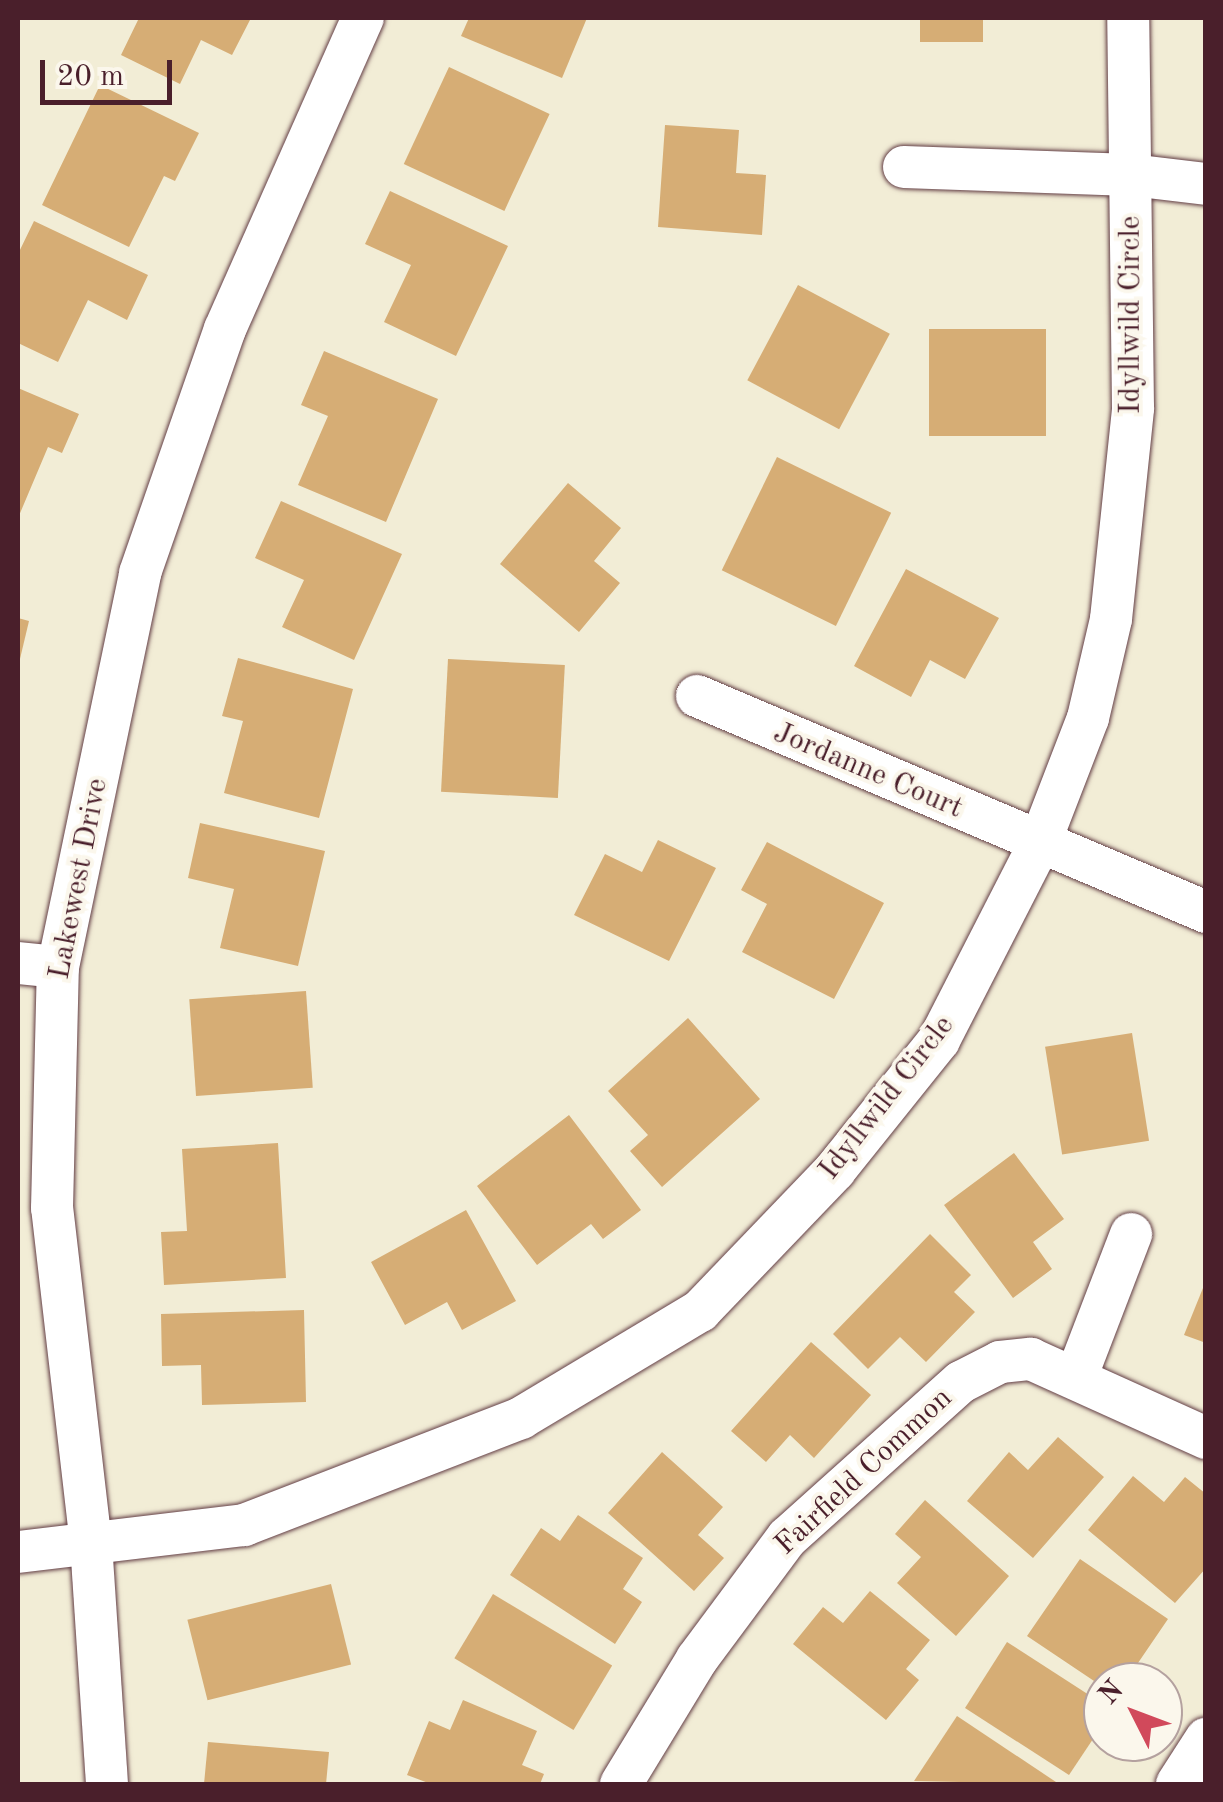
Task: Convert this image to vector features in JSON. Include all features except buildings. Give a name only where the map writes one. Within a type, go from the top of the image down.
[{"type":"street","name":"Lakewest Drive","points":[[107,1784],[91,1544],[52,1208],[38,965],[140,573],[225,329],[363,18]]},
{"type":"street","name":"Idyllwild Circle","points":[[18,1552],[262,1518],[521,1418],[700,1311],[836,1170],[938,1040],[1039,845],[1088,718],[1123,530],[1133,408],[1128,18]]},
{"type":"street","points":[[904,167],[1131,174],[1206,184]]},
{"type":"street","name":"Jordanne Court","points":[[697,696],[1039,845],[1206,912]]},
{"type":"street","points":[[1077,1375],[1131,1234]]},
{"type":"street","name":"Fairfield Common","points":[[621,1784],[747,1586],[787,1538],[961,1382],[1000,1362],[1032,1359],[1077,1375],[1206,1438]]},
{"type":"street","points":[[1177,1784],[1206,1740]]}]
